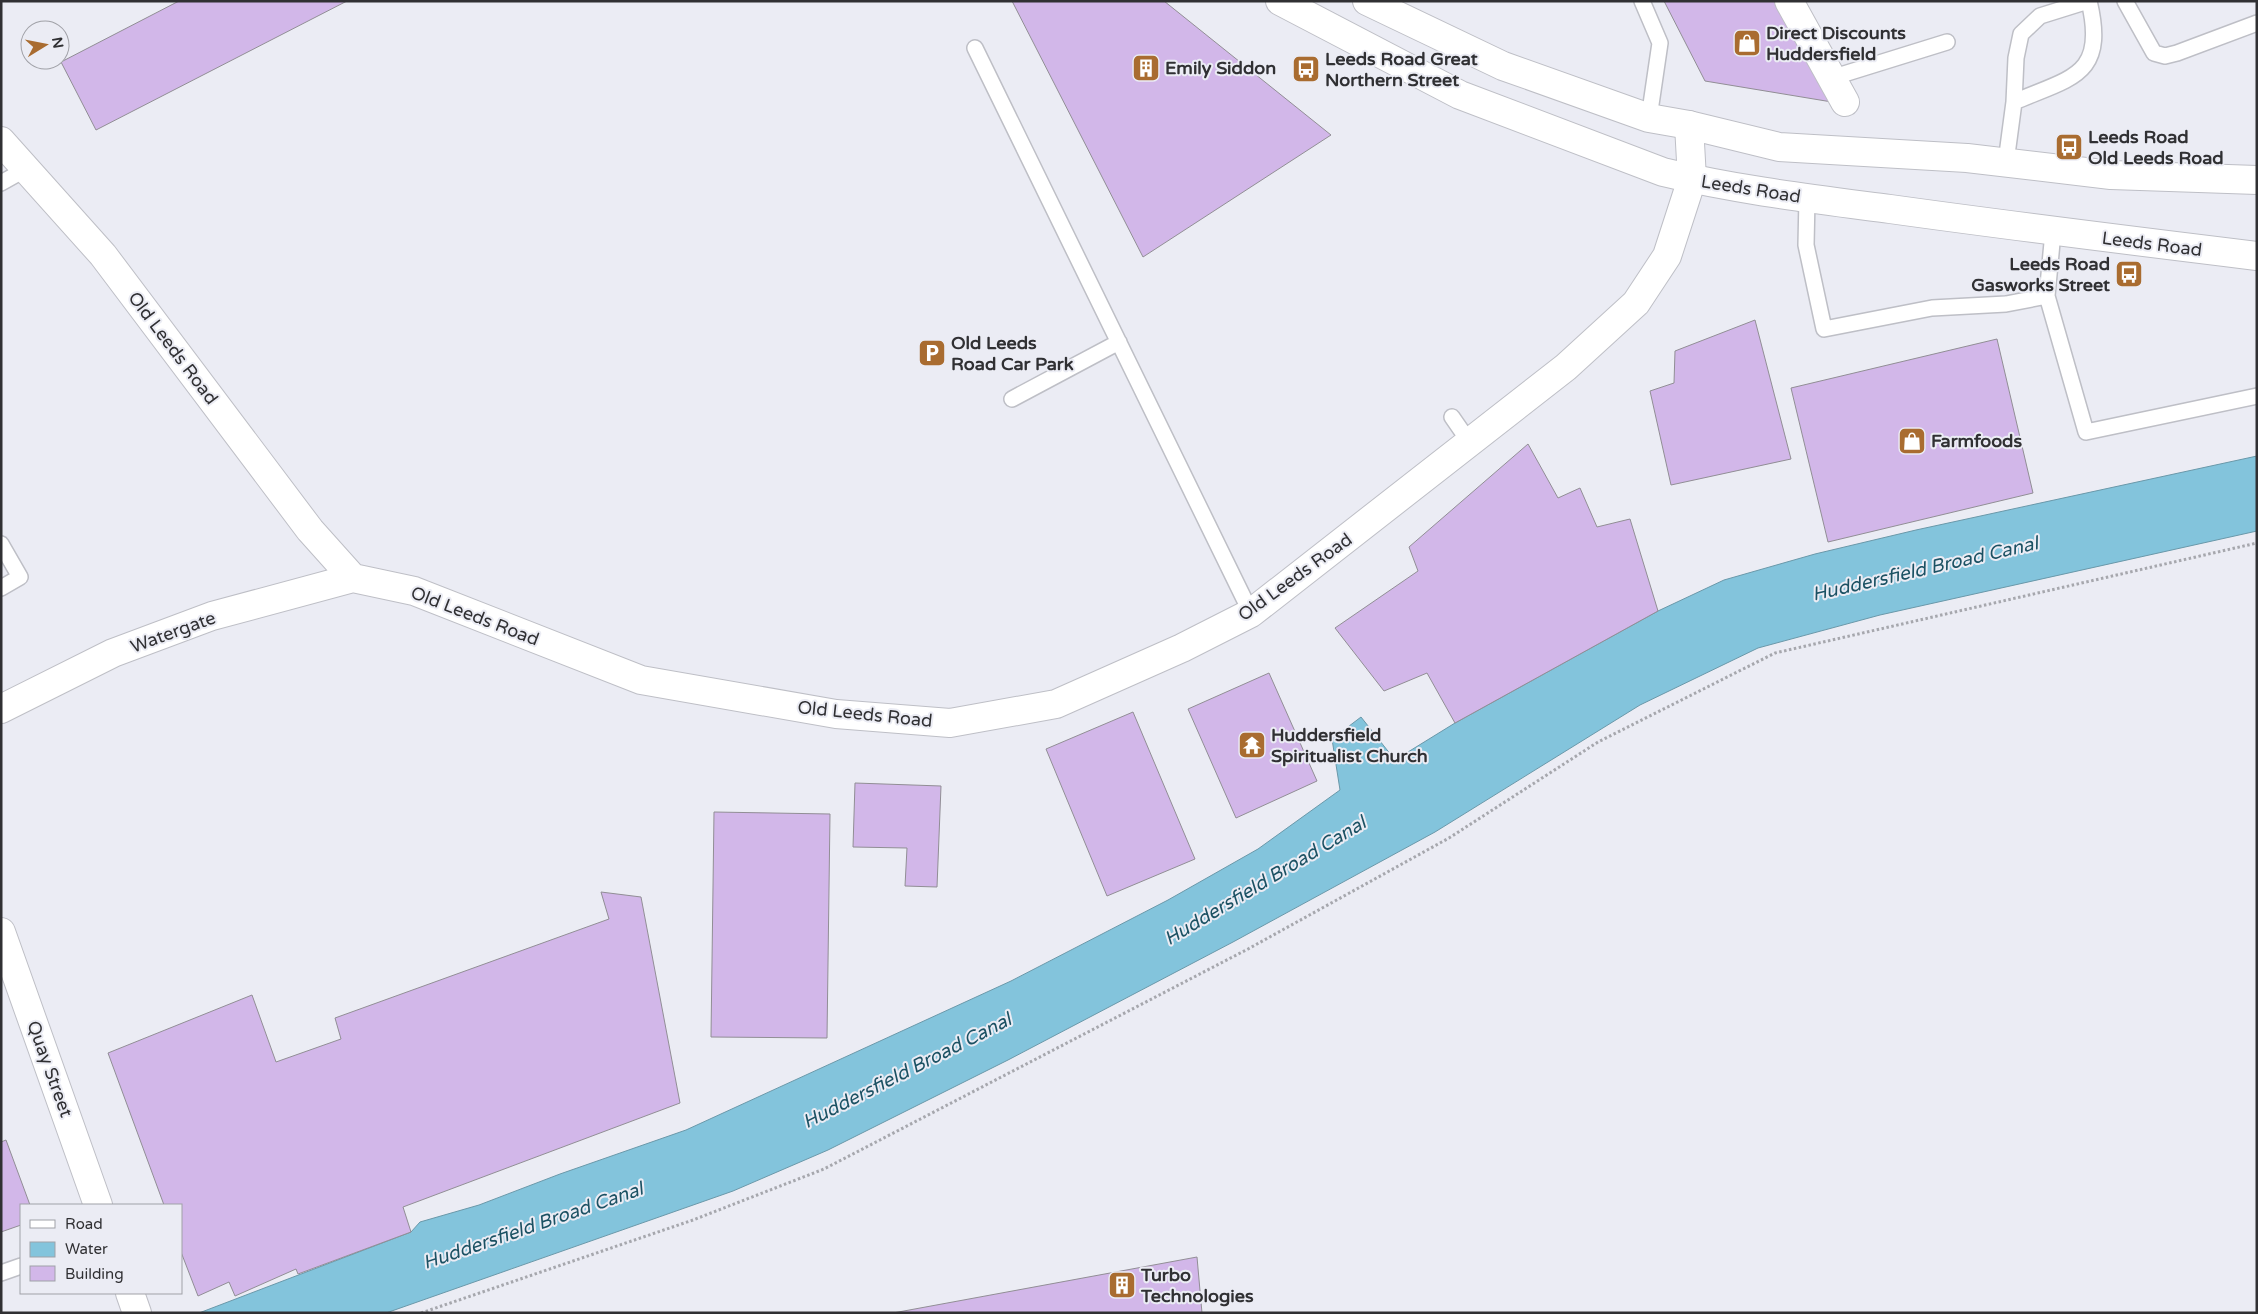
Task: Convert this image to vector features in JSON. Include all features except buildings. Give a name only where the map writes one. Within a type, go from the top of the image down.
[{"type":"street","name":"Leeds Road","points":[[1280,1],[1460,95],[1662,172],[1692,179],[1807,198],[2053,232],[2257,256]]},
{"type":"street","points":[[1368,1],[1503,66],[1649,118],[1689,125],[1779,147],[2006,162],[2111,174],[2257,180]]},
{"type":"street","points":[[1789,1],[1846,102]]},
{"type":"street","name":"Old Leeds Road","points":[[1,141],[103,256],[310,530],[353,578],[414,591],[641,680],[836,714],[950,723],[1056,704],[1182,648],[1251,612],[1566,367],[1636,303],[1667,256],[1692,179],[1689,125]]},
{"type":"street","name":"Watergate","points":[[1,710],[113,653],[212,616],[353,578]]},
{"type":"street","name":"Quay Street","points":[[1,932],[98,1204]]},
{"type":"lane","points":[[1642,1],[1660,43],[1649,118]]},
{"type":"lane","points":[[2006,162],[2014,102],[2016,58],[2021,34],[2040,16],[2089,1],[2095,25],[2094,50],[2087,63],[2078,73],[2014,102]]},
{"type":"lane","points":[[2125,1],[2154,53],[2165,56],[2257,23]]},
{"type":"lane","points":[[1831,78],[1947,42]]},
{"type":"lane","points":[[975,48],[1251,612]]},
{"type":"lane","points":[[1,183],[26,170]]},
{"type":"lane","points":[[1807,198],[1806,245],[1824,329],[1932,308],[2006,304],[2047,296]]},
{"type":"lane","points":[[2053,232],[2047,296],[2086,432],[2257,396]]},
{"type":"lane","points":[[1012,399],[1119,342]]},
{"type":"lane","points":[[1452,417],[1470,443]]},
{"type":"lane","points":[[1,544],[20,577],[1,588]]},
{"type":"lane","points":[[1,1273],[20,1266]]},
{"type":"path","points":[[421,1313],[693,1220],[824,1169],[1248,950],[1449,838],[1598,742],[1775,653],[2257,543]]},
{"type":"water","name":"Huddersfield Broad Canal","points":[[2257,456],[2257,531],[1880,615],[1758,648],[1640,705],[1435,832],[1233,942],[1008,1060],[828,1150],[733,1191],[386,1313],[199,1313],[411,1232],[420,1222],[479,1205],[560,1174],[686,1130],[1011,981],[1168,900],[1258,849],[1340,790],[1332,739],[1361,717],[1395,760],[1455,723],[1658,611],[1724,580],[1815,554],[1916,530]]},
{"type":"place","name":"Direct Discounts Huddersfield","points":[[1747,43]]},
{"type":"place","name":"Emily Siddon","points":[[1146,68]]},
{"type":"place","name":"Leeds Road Great Northern Street","points":[[1306,69]]},
{"type":"place","name":"Leeds Road Old Leeds Road","points":[[2069,147]]},
{"type":"place","name":"Leeds Road Gasworks Street","points":[[2129,274]]},
{"type":"place","name":"Old Leeds Road Car Park","points":[[932,353]]},
{"type":"place","name":"Farmfoods","points":[[1912,441]]},
{"type":"place","name":"Huddersfield Spiritualist Church","points":[[1252,745]]},
{"type":"place","name":"Turbo Technologies","points":[[1122,1285]]}]
